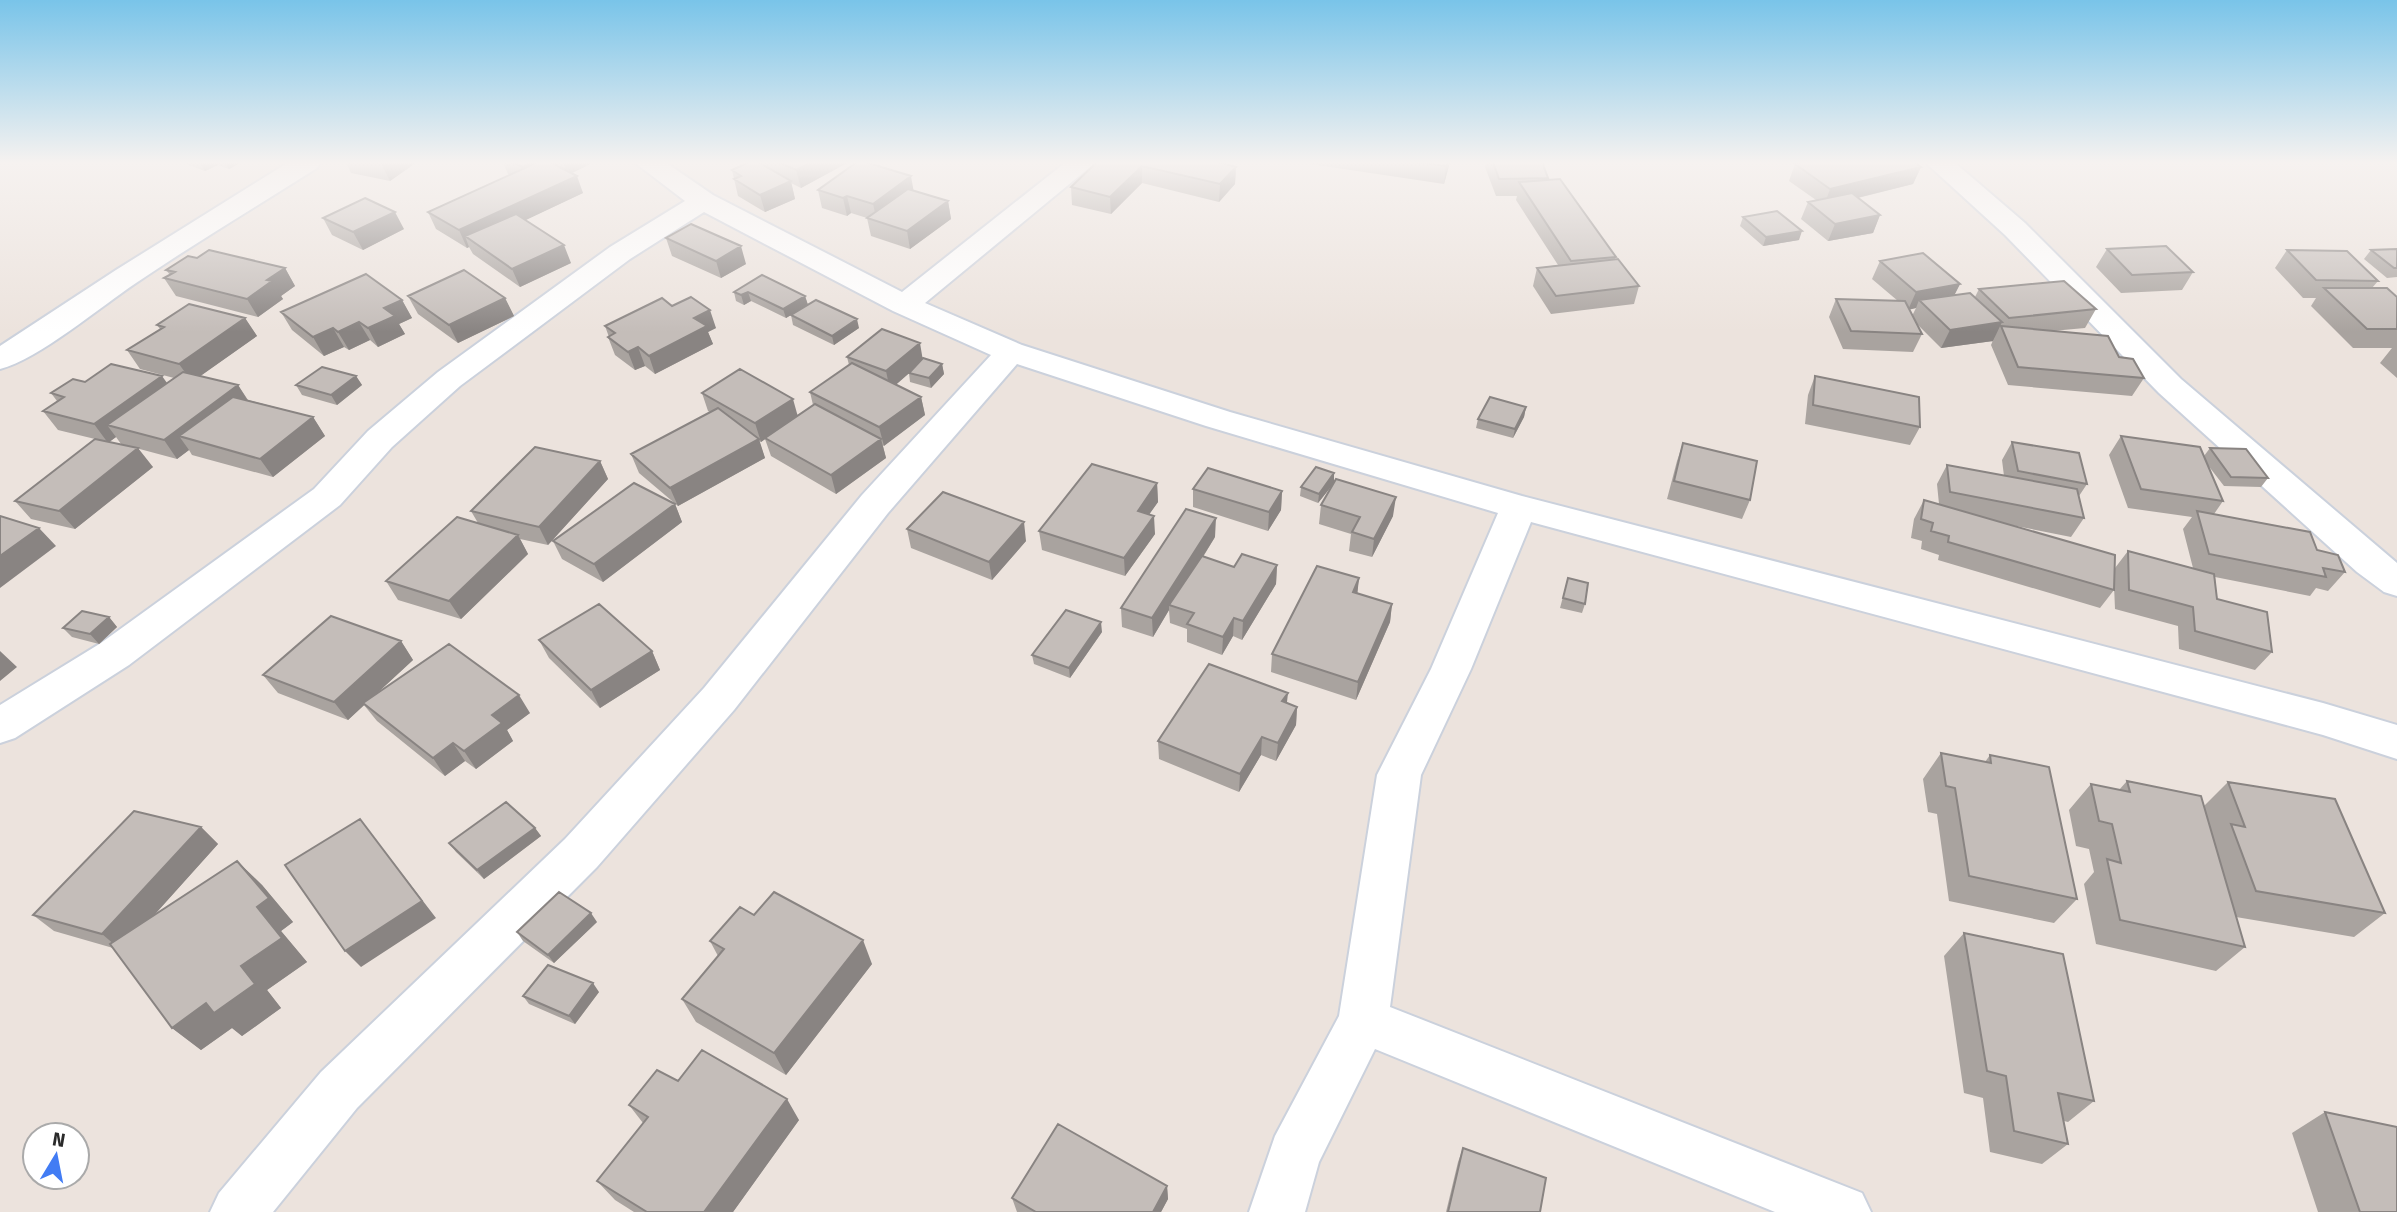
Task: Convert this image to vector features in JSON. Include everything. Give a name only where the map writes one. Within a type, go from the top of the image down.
[{"type":"street","points":[[0,359],[218,219]]},
{"type":"street","points":[[0,726],[115,654],[327,497],[380,439],[449,379],[620,253],[675,219]]},
{"type":"street","points":[[737,219],[904,305],[1012,352],[1219,419],[1519,508],[2323,719],[2397,742]]},
{"type":"street","points":[[904,305],[1012,219]]},
{"type":"street","points":[[2003,219],[2063,276],[2105,323],[2169,386],[2370,563],[2397,582]]},
{"type":"street","points":[[238,1212],[339,1090],[581,853],[719,699],[876,504],[1012,352]]},
{"type":"street","points":[[1277,1212],[1294,1156],[1363,1020],[1399,775],[1451,669],[1519,508]]},
{"type":"street","points":[[1363,1020],[1843,1212]]},
{"type":"building","points":[[324,219],[381,219],[353,232]]},
{"type":"building","points":[[439,219],[484,219],[459,230]]},
{"type":"building","points":[[505,219],[523,219],[564,245],[512,269],[465,236]]},
{"type":"building","points":[[869,219],[924,219],[907,231]]},
{"type":"building","points":[[1543,219],[1588,219],[1616,257],[1571,261]]},
{"type":"building","points":[[1745,219],[1786,219],[1802,231],[1766,237]]},
{"type":"building","points":[[1828,219],[1862,219],[1835,224]]},
{"type":"building","points":[[691,224],[741,246],[716,261],[666,238]]},
{"type":"building","points":[[2166,246],[2193,272],[2132,275],[2107,249]]},
{"type":"building","points":[[2397,249],[2397,268],[2371,250]]},
{"type":"building","points":[[209,250],[285,268],[247,299],[164,278],[175,272],[166,270],[188,256],[197,258]]},
{"type":"building","points":[[2287,250],[2347,251],[2378,281],[2316,280]]},
{"type":"building","points":[[1923,253],[1960,284],[1916,292],[1880,261]]},
{"type":"building","points":[[1618,259],[1639,286],[1556,296],[1537,268]]},
{"type":"building","points":[[464,270],[505,298],[449,325],[408,296]]},
{"type":"building","points":[[366,274],[402,300],[384,308],[395,316],[368,328],[359,322],[338,332],[333,328],[313,337],[281,312]]},
{"type":"building","points":[[762,275],[805,296],[783,309],[748,292],[741,295],[734,292]]},
{"type":"building","points":[[2064,281],[2096,309],[2009,318],[1979,289]]},
{"type":"building","points":[[2324,288],[2387,288],[2397,297],[2397,329],[2367,329]]},
{"type":"building","points":[[1970,293],[2002,322],[1950,330],[1919,300]]},
{"type":"building","points":[[691,297],[710,310],[694,318],[707,326],[649,356],[638,347],[628,352],[608,337],[615,333],[605,326],[662,298],[672,306]]},
{"type":"building","points":[[1836,299],[1905,301],[1922,334],[1851,331]]},
{"type":"building","points":[[816,300],[857,319],[832,336],[791,315]]},
{"type":"building","points":[[189,304],[245,318],[179,364],[127,350],[164,327],[157,325]]},
{"type":"building","points":[[2001,326],[2108,336],[2119,357],[2133,359],[2144,378],[2018,367]]},
{"type":"building","points":[[882,329],[920,343],[886,371],[847,357]]},
{"type":"building","points":[[923,358],[942,364],[929,378],[909,373]]},
{"type":"building","points":[[852,363],[921,397],[879,427],[810,392]]},
{"type":"building","points":[[111,364],[162,376],[94,424],[43,411],[64,397],[51,393],[73,379],[85,382]]},
{"type":"building","points":[[322,367],[356,376],[331,395],[296,385]]},
{"type":"building","points":[[740,369],[793,399],[755,423],[702,393]]},
{"type":"building","points":[[183,372],[238,385],[164,440],[107,425]]},
{"type":"building","points":[[1815,376],[1919,397],[1920,427],[1813,405]]},
{"type":"building","points":[[233,397],[313,417],[260,459],[179,436]]},
{"type":"building","points":[[1490,397],[1526,407],[1515,429],[1478,419]]},
{"type":"building","points":[[815,404],[881,439],[831,475],[765,438]]},
{"type":"building","points":[[718,408],[759,439],[670,488],[631,454]]},
{"type":"building","points":[[2121,436],[2200,447],[2223,501],[2141,489]]},
{"type":"building","points":[[95,439],[138,448],[59,511],[15,501]]},
{"type":"building","points":[[2012,442],[2079,453],[2087,484],[2018,471]]},
{"type":"building","points":[[1683,443],[1757,461],[1750,500],[1674,481]]},
{"type":"building","points":[[535,447],[600,461],[539,527],[471,511]]},
{"type":"building","points":[[2210,448],[2246,449],[2268,478],[2231,477]]},
{"type":"building","points":[[1092,464],[1157,483],[1138,511],[1154,516],[1124,558],[1039,531]]},
{"type":"building","points":[[1947,465],[2077,489],[2084,518],[1950,492]]},
{"type":"building","points":[[1316,467],[1334,473],[1319,494],[1301,487]]},
{"type":"building","points":[[1208,468],[1282,491],[1269,512],[1193,489]]},
{"type":"building","points":[[1336,479],[1396,497],[1374,539],[1352,532],[1360,517],[1321,505]]},
{"type":"building","points":[[634,483],[675,504],[594,564],[553,541]]},
{"type":"building","points":[[943,492],[1024,522],[989,562],[907,529]]},
{"type":"building","points":[[1924,500],[2115,555],[2114,590],[1948,542],[1949,536],[1931,531],[1933,523],[1921,519]]},
{"type":"building","points":[[1186,509],[1216,518],[1152,618],[1121,608]]},
{"type":"building","points":[[2197,511],[2310,532],[2317,550],[2338,555],[2345,572],[2323,568],[2326,577],[2209,554]]},
{"type":"building","points":[[0,516],[39,528],[0,556]]},
{"type":"building","points":[[457,517],[518,535],[449,601],[386,581]]},
{"type":"building","points":[[2128,551],[2214,574],[2217,599],[2267,612],[2272,652],[2195,631],[2193,607],[2129,590]]},
{"type":"building","points":[[1242,554],[1277,565],[1243,621],[1234,618],[1223,637],[1187,624],[1194,613],[1169,605],[1202,556],[1234,567]]},
{"type":"building","points":[[1317,566],[1359,578],[1353,592],[1392,604],[1358,682],[1272,654]]},
{"type":"building","points":[[1568,578],[1588,583],[1585,604],[1563,598]]},
{"type":"building","points":[[599,604],[652,651],[591,690],[539,640]]},
{"type":"building","points":[[1066,610],[1101,622],[1069,668],[1032,655]]},
{"type":"building","points":[[82,611],[109,617],[90,634],[63,628]]},
{"type":"building","points":[[331,616],[401,641],[334,702],[263,675]]},
{"type":"building","points":[[449,644],[519,695],[492,715],[502,723],[464,751],[453,743],[433,758],[363,703]]},
{"type":"building","points":[[1209,664],[1288,693],[1282,701],[1297,707],[1278,743],[1262,737],[1240,774],[1158,741]]},
{"type":"building","points":[[1941,753],[1991,763],[1990,755],[2049,767],[2077,899],[1969,876],[1955,788],[1946,786]]},
{"type":"building","points":[[2127,781],[2201,796],[2245,947],[2120,920],[2107,859],[2121,863],[2112,824],[2099,821],[2091,784],[2130,792]]},
{"type":"building","points":[[2228,782],[2335,799],[2385,913],[2256,891],[2231,824],[2245,827]]},
{"type":"building","points":[[506,802],[535,828],[477,870],[449,843]]},
{"type":"building","points":[[134,811],[201,827],[102,934],[33,915]]},
{"type":"building","points":[[360,819],[422,901],[345,951],[285,865]]},
{"type":"building","points":[[237,861],[269,898],[257,907],[282,938],[241,966],[255,984],[214,1013],[206,1003],[172,1028],[110,944]]},
{"type":"building","points":[[559,892],[591,913],[548,955],[517,932]]},
{"type":"building","points":[[774,892],[863,940],[774,1053],[682,999],[724,949],[710,941],[740,907],[754,915]]},
{"type":"building","points":[[1964,933],[2063,954],[2094,1101],[2058,1093],[2068,1144],[2014,1131],[2006,1076],[1987,1071]]},
{"type":"building","points":[[548,965],[593,983],[569,1016],[523,996]]},
{"type":"building","points":[[702,1050],[787,1099],[704,1212],[647,1212],[597,1181],[648,1117],[629,1105],[657,1070],[678,1081]]},
{"type":"building","points":[[2325,1112],[2397,1127],[2397,1212],[2360,1212]]},
{"type":"building","points":[[1058,1124],[1167,1186],[1153,1212],[1036,1212],[1012,1198]]},
{"type":"building","points":[[1463,1148],[1546,1178],[1540,1212],[1448,1212]]}]
